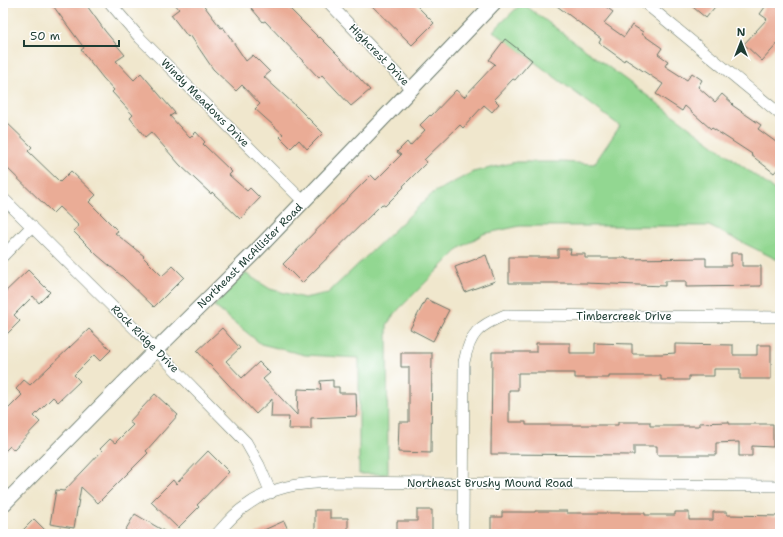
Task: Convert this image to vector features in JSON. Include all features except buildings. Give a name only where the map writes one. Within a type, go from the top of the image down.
[{"type":"street","name":"Windy Meadows Drive","points":[[110,3],[140,38],[303,202]]},
{"type":"street","name":"Highcrest Drive","points":[[329,3],[412,90]]},
{"type":"street","name":"Northeast McAllister Road","points":[[3,506],[156,350],[255,252],[494,3]]},
{"type":"street","points":[[647,4],[779,111]]},
{"type":"street","name":"Rock Ridge Drive","points":[[3,198],[246,442],[259,465],[271,492]]},
{"type":"street","points":[[3,256],[32,226]]},
{"type":"street","name":"Timbercreek Drive","points":[[463,483],[464,362],[467,346],[474,334],[488,322],[505,315],[780,317]]},
{"type":"street","name":"Northeast Brushy Mound Road","points":[[217,534],[242,508],[254,500],[288,486],[305,483],[780,486]]},
{"type":"street","points":[[463,483],[463,534]]},
{"type":"green space","points":[[522,3],[780,194],[780,261],[709,226],[520,226],[483,234],[460,248],[398,310],[387,325],[388,474],[359,474],[359,358],[305,355],[261,344],[214,306],[245,273],[270,289],[304,298],[328,293],[433,193],[473,172],[516,162],[594,164],[620,126],[493,31]]}]
